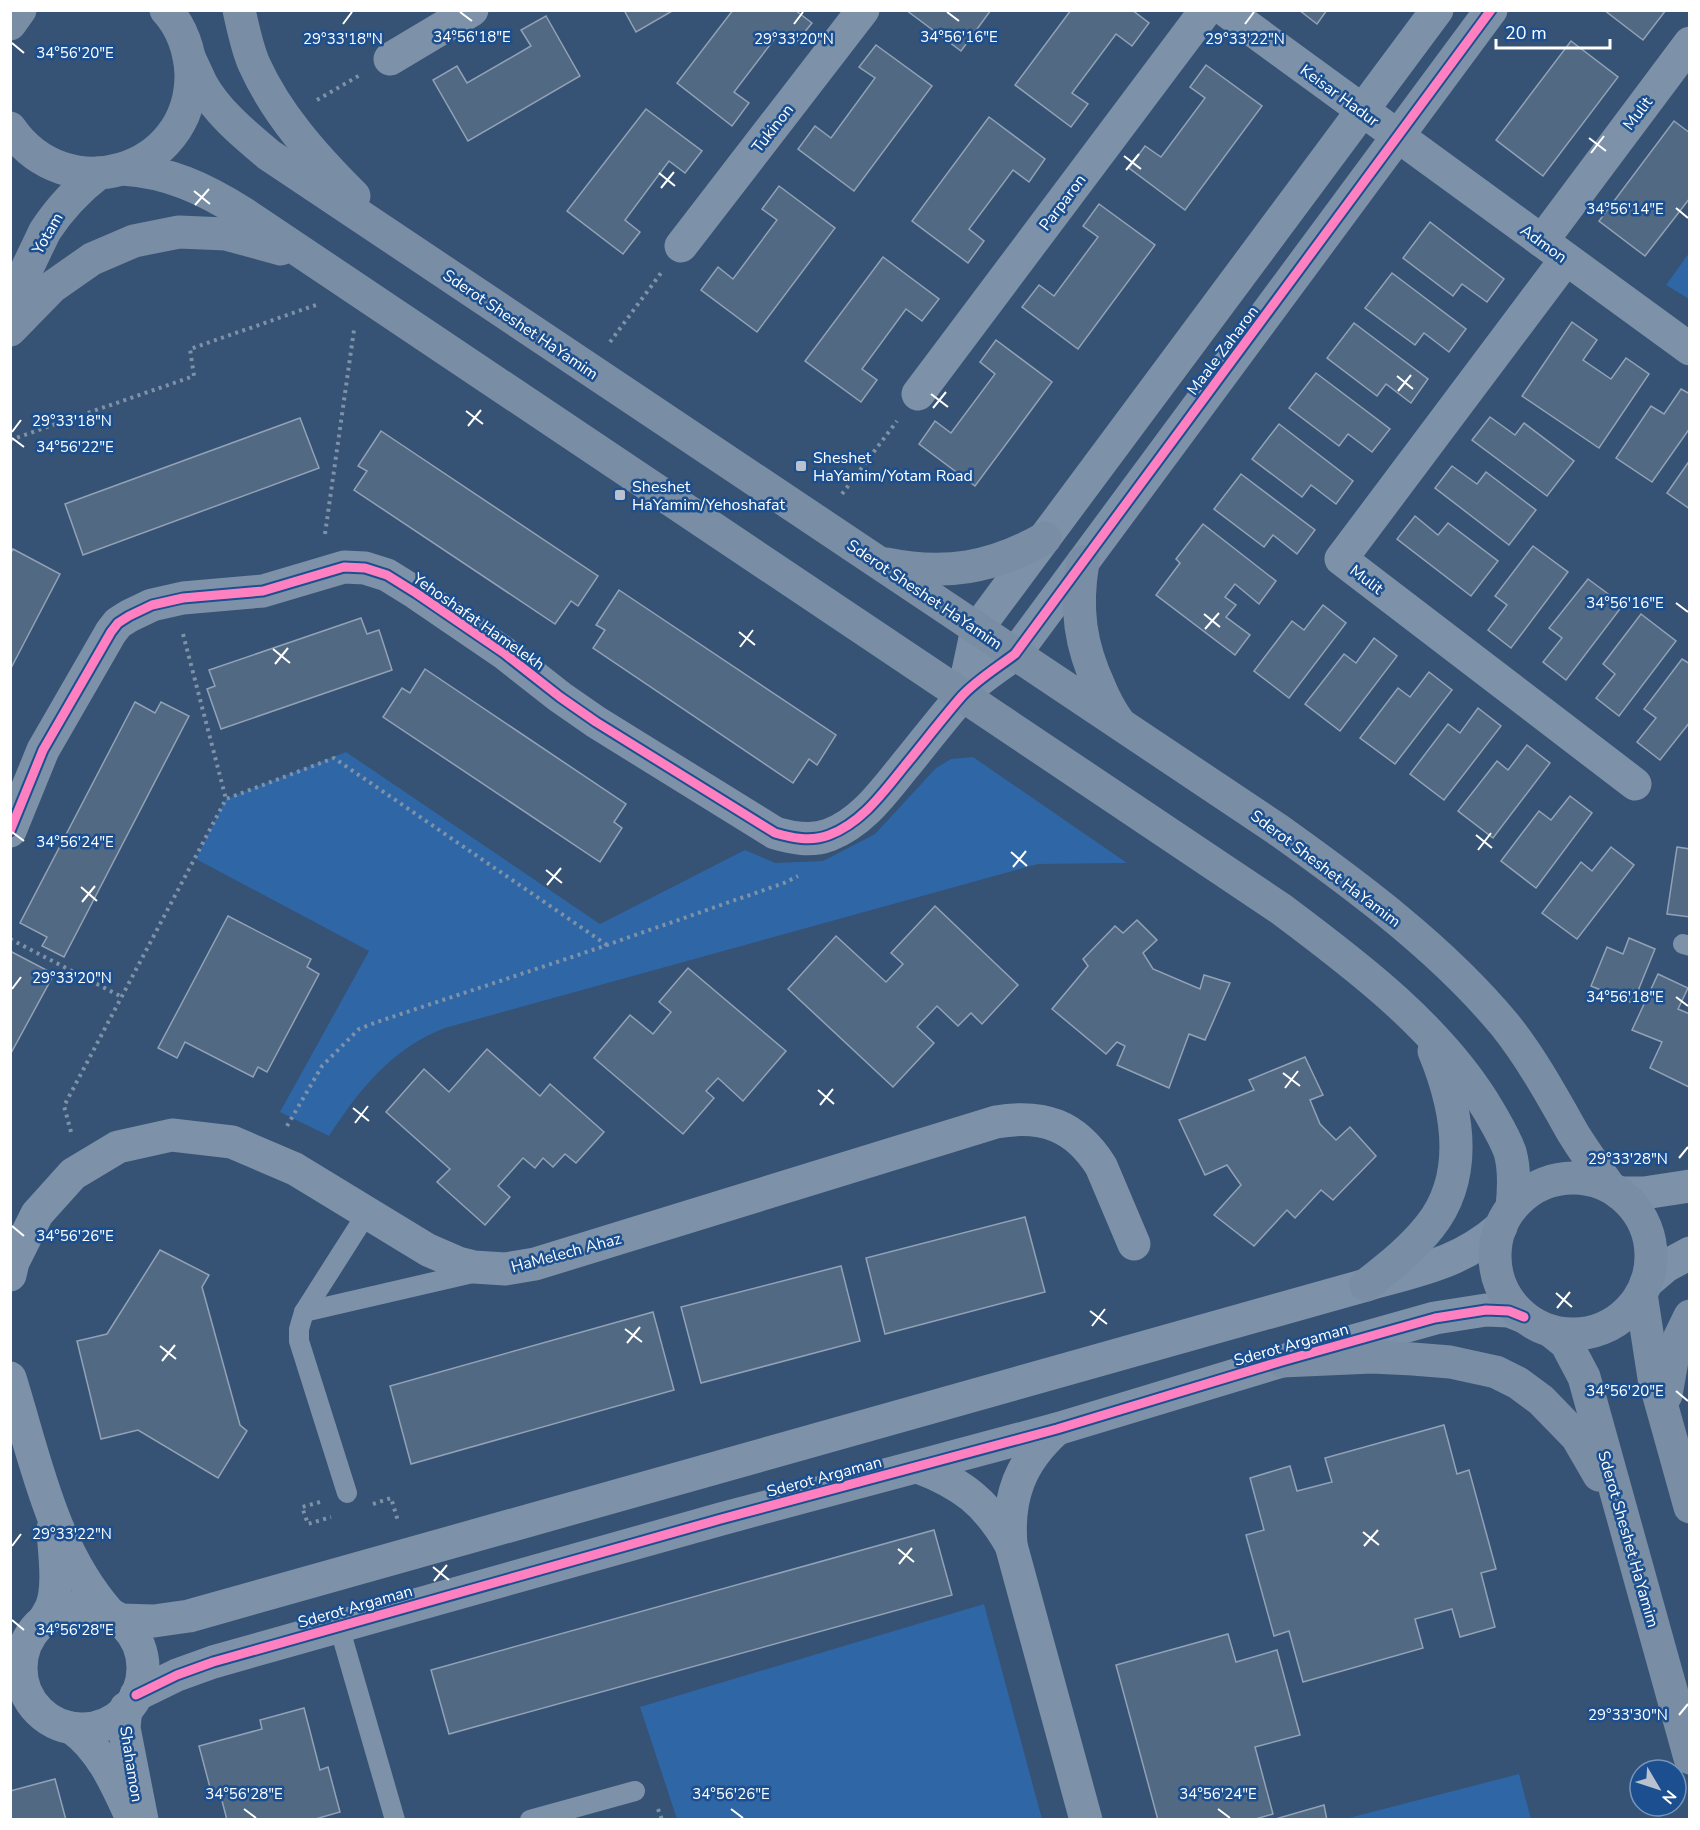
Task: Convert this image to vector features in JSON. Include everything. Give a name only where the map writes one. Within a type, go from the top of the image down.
[{"type":"main road","points":[[10,24],[20,10]]},
{"type":"main road","points":[[238,10],[253,63],[284,118],[330,172],[399,242]]},
{"type":"main road","name":"Yotam","points":[[10,304],[45,231],[73,194],[110,171],[139,162],[155,151],[169,137],[180,120],[191,84],[178,27]]},
{"type":"main road","name":"Sderot Sheshet HaYamim","points":[[178,27],[202,84],[214,101],[251,140],[297,174],[1318,858],[1398,921],[1472,989],[1504,1024],[1532,1061],[1574,1135],[1614,1189]]},
{"type":"main road","points":[[10,128],[31,152],[65,170],[84,173],[144,171],[162,174],[209,193],[243,213],[1281,909],[1394,1000],[1427,1032],[1480,1096],[1506,1141],[1514,1174],[1507,1217],[1495,1249],[1498,1279],[1508,1299],[1537,1324],[1566,1334],[1581,1333],[1610,1325],[1623,1316],[1643,1288],[1651,1262],[1648,1233],[1634,1206],[1614,1189],[1580,1178],[1550,1181],[1530,1191],[1507,1217]]},
{"type":"main road","points":[[10,330],[52,286],[92,259],[134,241],[168,234],[179,232],[226,234],[274,246],[326,268]]},
{"type":"main road","points":[[876,561],[908,568],[957,569],[994,561],[1026,549],[1045,538]]},
{"type":"main road","points":[[1083,562],[1078,588],[1078,613],[1086,656],[1112,712],[1123,727]]},
{"type":"main road","points":[[1366,1285],[1402,1256],[1431,1225],[1448,1193],[1456,1162],[1456,1130],[1451,1100],[1442,1068],[1427,1032]]},
{"type":"main road","points":[[1643,1288],[1654,1378],[1689,1507]]},
{"type":"main road","points":[[1663,1411],[1674,1349],[1689,1316]]},
{"type":"main road","name":"Sderot Sheshet HaYamim","points":[[1537,1324],[1566,1343],[1584,1377],[1689,1758]]},
{"type":"main road","points":[[1282,1361],[1372,1357],[1413,1359],[1450,1362],[1496,1372],[1518,1383],[1541,1400],[1577,1437],[1628,1533]]},
{"type":"street","points":[[390,59],[472,10]]},
{"type":"street","name":"Tukinon","points":[[681,246],[863,10]]},
{"type":"street","name":"Parparon","points":[[918,394],[1206,10]]},
{"type":"street","name":"Keisar Hadur","points":[[1225,10],[1398,137]]},
{"type":"street","name":"Maale Zaharon","points":[[963,695],[977,629],[1437,10]]},
{"type":"street","name":"Maale Zaharon","points":[[963,695],[1015,654],[1491,10]]},
{"type":"street","name":"Mulit","points":[[1635,784],[1341,560],[1554,250],[1689,43]]},
{"type":"street","name":"Admon","points":[[1398,137],[1689,349]]},
{"type":"street","name":"Yehoshafat Hamelekh","points":[[10,831],[43,750],[118,623],[152,605],[204,595],[264,591],[344,567],[364,568],[387,575],[504,653],[596,722],[745,816],[775,833],[793,839],[827,836],[856,820],[880,797],[963,695]]},
{"type":"street","name":"HaMelech Ahaz","points":[[10,1275],[13,1262],[36,1214],[73,1174],[118,1147],[172,1136],[232,1142],[295,1169],[413,1241],[444,1257],[474,1267],[489,1269],[520,1268],[535,1264],[996,1122],[1031,1119],[1061,1127],[1084,1144],[1101,1166],[1134,1244]]},
{"type":"street","points":[[1614,1189],[1644,1193],[1689,1186]]},
{"type":"street","points":[[30,1631],[54,1614],[76,1607],[87,1607],[116,1617],[154,1621],[189,1616],[1453,1259],[1476,1246],[1507,1217]]},
{"type":"street","points":[[1643,1288],[1666,1266],[1689,1253]]},
{"type":"street","name":"Sderot Argaman","points":[[131,1702],[177,1675],[199,1666],[722,1519],[1057,1430],[1282,1361],[1448,1315],[1486,1310],[1509,1311],[1537,1324]]},
{"type":"street","points":[[10,1378],[52,1513],[68,1550],[82,1576],[99,1600],[129,1629],[140,1650],[143,1673],[141,1684],[131,1702],[111,1721],[100,1726],[63,1725],[28,1712],[10,1709]]},
{"type":"street","points":[[1057,1430],[1042,1443],[1032,1456],[1017,1483],[1010,1513],[1011,1545],[1086,1820]]},
{"type":"street","points":[[918,1467],[949,1480],[974,1497],[1011,1545]]},
{"type":"street","points":[[52,1513],[55,1567],[52,1607],[30,1631],[22,1662],[24,1685],[35,1707],[63,1725]]},
{"type":"street","name":"Shahamon","points":[[131,1702],[124,1728],[142,1820]]},
{"type":"street","name":"Shahamon","points":[[63,1725],[81,1734],[103,1762],[132,1820]]},
{"type":"lane","points":[[347,1493],[299,1341],[299,1329],[304,1312],[367,1213]]},
{"type":"lane","points":[[304,1312],[489,1269]]},
{"type":"lane","points":[[339,1626],[395,1820]]},
{"type":"lane","points":[[530,1820],[635,1791]]},
{"type":"path","points":[[284,118],[390,59]]},
{"type":"path","points":[[589,369],[681,246]]},
{"type":"path","points":[[10,440],[194,376],[190,349],[359,291],[320,573]]},
{"type":"path","points":[[820,524],[918,394]]},
{"type":"path","points":[[174,600],[226,799]]},
{"type":"path","points":[[85,1167],[67,1122],[64,1106],[226,799],[334,758],[607,945]]},
{"type":"path","points":[[269,1158],[321,1066],[359,1029],[784,883],[802,874],[811,839]]},
{"type":"path","points":[[10,939],[122,997]]},
{"type":"shaded area","points":[[1689,253],[1689,299],[1666,285]]},
{"type":"shaded area","points":[[346,752],[600,924],[745,850],[775,863],[823,861],[875,834],[936,768],[951,759],[973,757],[1127,863],[1038,864],[445,1028],[409,1047],[378,1072],[329,1136],[280,1112],[369,951],[196,859],[226,799]]},
{"type":"shaded area","points":[[984,1604],[1042,1819],[677,1819],[640,1707]]},
{"type":"shaded area","points":[[1519,1774],[1531,1819],[1345,1819]]},
{"type":"building","points":[[624,10],[674,10],[636,32]]},
{"type":"building","points":[[733,10],[795,10],[812,23],[794,45],[779,33],[734,92],[749,103],[732,126],[677,83]]},
{"type":"building","points":[[906,10],[991,10],[961,51]]},
{"type":"building","points":[[1071,10],[1132,10],[1149,23],[1132,46],[1116,34],[1072,93],[1088,104],[1071,127],[1015,85]]},
{"type":"building","points":[[1299,10],[1327,10],[1317,24]]},
{"type":"building","points":[[1604,10],[1666,10],[1643,40]]},
{"type":"building","points":[[546,16],[580,76],[468,141],[433,80],[457,66],[467,83],[531,46],[521,30]]},
{"type":"building","points":[[1571,41],[1618,77],[1543,176],[1496,140]]},
{"type":"building","points":[[876,45],[932,86],[854,191],[798,149],[815,126],[831,138],[875,78],[859,67]]},
{"type":"building","points":[[1206,65],[1262,106],[1185,210],[1129,168],[1145,146],[1161,157],[1205,98],[1190,87]]},
{"type":"building","points":[[646,109],[702,151],[685,173],[669,161],[625,220],[640,232],[623,254],[567,211]]},
{"type":"building","points":[[989,117],[1045,159],[1029,182],[1013,170],[969,229],[984,241],[968,263],[912,221]]},
{"type":"building","points":[[1674,121],[1690,133],[1690,198],[1645,256],[1599,221]]},
{"type":"building","points":[[779,186],[835,228],[757,332],[701,290],[718,267],[733,279],[777,220],[762,209]]},
{"type":"building","points":[[1099,204],[1155,245],[1078,349],[1022,307],[1039,285],[1054,296],[1098,237],[1083,226]]},
{"type":"building","points":[[1430,222],[1504,279],[1487,302],[1462,284],[1453,296],[1403,258]]},
{"type":"building","points":[[883,257],[939,299],[922,321],[906,309],[862,369],[877,380],[861,402],[805,361]]},
{"type":"building","points":[[1392,273],[1466,329],[1449,352],[1424,333],[1415,345],[1365,308]]},
{"type":"building","points":[[1572,322],[1597,340],[1583,360],[1611,379],[1626,358],[1649,374],[1599,448],[1522,396]]},
{"type":"building","points":[[1354,323],[1428,379],[1411,403],[1386,384],[1377,396],[1327,358]]},
{"type":"building","points":[[996,340],[1052,382],[975,486],[919,444],[935,421],[951,433],[995,374],[980,362]]},
{"type":"building","points":[[1316,373],[1390,429],[1372,452],[1348,434],[1339,446],[1289,408]]},
{"type":"building","points":[[1681,389],[1690,394],[1690,428],[1652,482],[1616,458],[1651,406],[1664,414]]},
{"type":"building","points":[[1490,417],[1515,435],[1524,423],[1574,461],[1547,496],[1472,440]]},
{"type":"building","points":[[300,418],[319,468],[83,555],[65,504]]},
{"type":"building","points":[[1279,424],[1353,481],[1336,504],[1311,485],[1302,497],[1252,459]]},
{"type":"building","points":[[381,431],[598,576],[578,606],[571,601],[555,624],[354,490],[367,471],[358,466]]},
{"type":"building","points":[[1690,460],[1690,509],[1667,493]]},
{"type":"building","points":[[1452,466],[1477,484],[1486,472],[1536,510],[1509,545],[1435,488]]},
{"type":"building","points":[[1241,474],[1315,530],[1297,554],[1273,535],[1264,547],[1214,509]]},
{"type":"building","points":[[1415,516],[1438,535],[1448,523],[1498,561],[1471,596],[1397,539]]},
{"type":"building","points":[[1203,524],[1276,581],[1259,604],[1235,584],[1225,597],[1236,605],[1226,617],[1250,635],[1235,655],[1156,595],[1180,563],[1176,559]]},
{"type":"building","points":[[1533,546],[1568,572],[1511,648],[1488,630],[1507,605],[1495,596]]},
{"type":"building","points":[[13,549],[60,574],[10,670],[10,554]]},
{"type":"building","points":[[1588,579],[1623,605],[1566,680],[1543,662],[1562,638],[1549,628]]},
{"type":"building","points":[[619,590],[836,735],[817,765],[809,759],[793,783],[593,648],[605,630],[596,625]]},
{"type":"building","points":[[1323,605],[1346,623],[1289,698],[1254,671],[1292,621],[1304,630]]},
{"type":"building","points":[[1641,614],[1676,641],[1619,716],[1596,698],[1615,674],[1603,664]]},
{"type":"building","points":[[361,618],[367,634],[379,630],[392,670],[221,729],[207,689],[215,686],[209,670]]},
{"type":"building","points":[[1374,638],[1397,656],[1340,731],[1305,704],[1344,654],[1356,663]]},
{"type":"building","points":[[1682,659],[1690,664],[1690,722],[1660,760],[1637,742],[1656,718],[1644,709]]},
{"type":"building","points":[[425,669],[626,804],[614,822],[622,828],[600,862],[383,717],[402,688],[410,693]]},
{"type":"building","points":[[1429,672],[1452,690],[1395,764],[1360,738],[1398,688],[1410,697]]},
{"type":"building","points":[[135,702],[155,713],[161,702],[189,716],[64,957],[42,946],[47,937],[20,923]]},
{"type":"building","points":[[1478,708],[1501,726],[1444,800],[1410,774],[1448,724],[1460,733]]},
{"type":"building","points":[[1527,745],[1550,763],[1493,838],[1458,811],[1497,761],[1508,770]]},
{"type":"building","points":[[1570,796],[1592,813],[1536,888],[1501,861],[1539,811],[1551,820]]},
{"type":"building","points":[[1611,847],[1634,865],[1577,939],[1542,913],[1581,862],[1592,871]]},
{"type":"building","points":[[1677,847],[1690,849],[1690,917],[1667,914]]},
{"type":"building","points":[[935,906],[1018,985],[982,1024],[971,1013],[958,1026],[937,1006],[917,1027],[934,1043],[893,1087],[788,989],[836,936],[886,982],[903,964],[891,953]]},
{"type":"building","points":[[228,916],[311,959],[307,967],[319,974],[267,1072],[258,1067],[253,1077],[185,1042],[177,1058],[158,1048]]},
{"type":"building","points":[[1137,920],[1157,940],[1143,953],[1153,969],[1200,989],[1204,975],[1230,983],[1205,1040],[1189,1034],[1169,1088],[1117,1065],[1125,1046],[1117,1042],[1106,1054],[1052,1009],[1088,966],[1083,959],[1115,926],[1123,933]]},
{"type":"building","points":[[1629,938],[1655,949],[1633,1003],[1591,986],[1607,947],[1623,954]]},
{"type":"building","points":[[10,951],[54,974],[10,1055]]},
{"type":"building","points":[[688,968],[786,1051],[743,1101],[718,1078],[706,1091],[714,1098],[683,1134],[594,1058],[630,1015],[653,1034],[671,1012],[659,1002]]},
{"type":"building","points":[[1658,974],[1688,988],[1678,1009],[1690,1014],[1689,1087],[1650,1068],[1662,1042],[1632,1030]]},
{"type":"building","points":[[487,1049],[540,1096],[550,1084],[604,1132],[576,1163],[565,1154],[553,1167],[543,1158],[535,1168],[523,1158],[498,1186],[510,1197],[485,1225],[437,1182],[450,1169],[386,1112],[424,1069],[449,1092]]},
{"type":"building","points":[[1305,1057],[1323,1095],[1310,1100],[1320,1124],[1336,1140],[1350,1127],[1376,1156],[1333,1200],[1321,1190],[1295,1218],[1287,1210],[1254,1246],[1214,1215],[1241,1185],[1227,1165],[1205,1175],[1179,1120],[1254,1090],[1249,1080]]},
{"type":"building","points":[[1025,1217],[1045,1292],[885,1334],[866,1258]]},
{"type":"building","points":[[160,1250],[209,1275],[202,1287],[240,1425],[247,1431],[218,1478],[138,1430],[101,1439],[77,1341],[107,1334]]},
{"type":"building","points":[[841,1266],[860,1341],[701,1383],[681,1307]]},
{"type":"building","points":[[653,1312],[674,1390],[411,1464],[390,1386]]},
{"type":"building","points":[[1444,1425],[1457,1474],[1469,1470],[1496,1569],[1481,1573],[1495,1627],[1460,1637],[1452,1609],[1415,1619],[1423,1648],[1303,1682],[1289,1631],[1274,1636],[1246,1535],[1264,1530],[1250,1478],[1290,1466],[1297,1491],[1332,1482],[1325,1458]]},
{"type":"building","points":[[934,1530],[952,1595],[449,1734],[431,1670]]},
{"type":"building","points":[[1228,1634],[1236,1662],[1277,1650],[1300,1735],[1255,1747],[1273,1814],[1252,1820],[1158,1820],[1116,1665]]},
{"type":"building","points":[[304,1708],[320,1770],[328,1767],[340,1812],[312,1820],[227,1820],[220,1793],[212,1795],[199,1746],[262,1729],[260,1720]]},
{"type":"building","points":[[55,1779],[66,1820],[10,1820],[10,1791]]},
{"type":"building","points":[[1324,1805],[1327,1820],[1272,1820]]},
{"type":"cycle path","points":[[10,831],[43,750],[118,623],[152,605],[183,598],[263,591],[344,567],[365,568],[387,575],[504,653],[596,722],[775,833],[808,839],[841,830],[879,797],[967,691],[1015,654],[1491,10]]},
{"type":"cycle path","points":[[136,1695],[177,1675],[213,1662],[721,1519],[1057,1429],[1282,1361],[1435,1318],[1486,1310],[1509,1311],[1524,1317]]},
{"type":"place","name":"Sheshet HaYamim/Yotam Road","points":[[801,466]]},
{"type":"place","name":"Sheshet HaYamim/Yehoshafat","points":[[620,495]]}]
